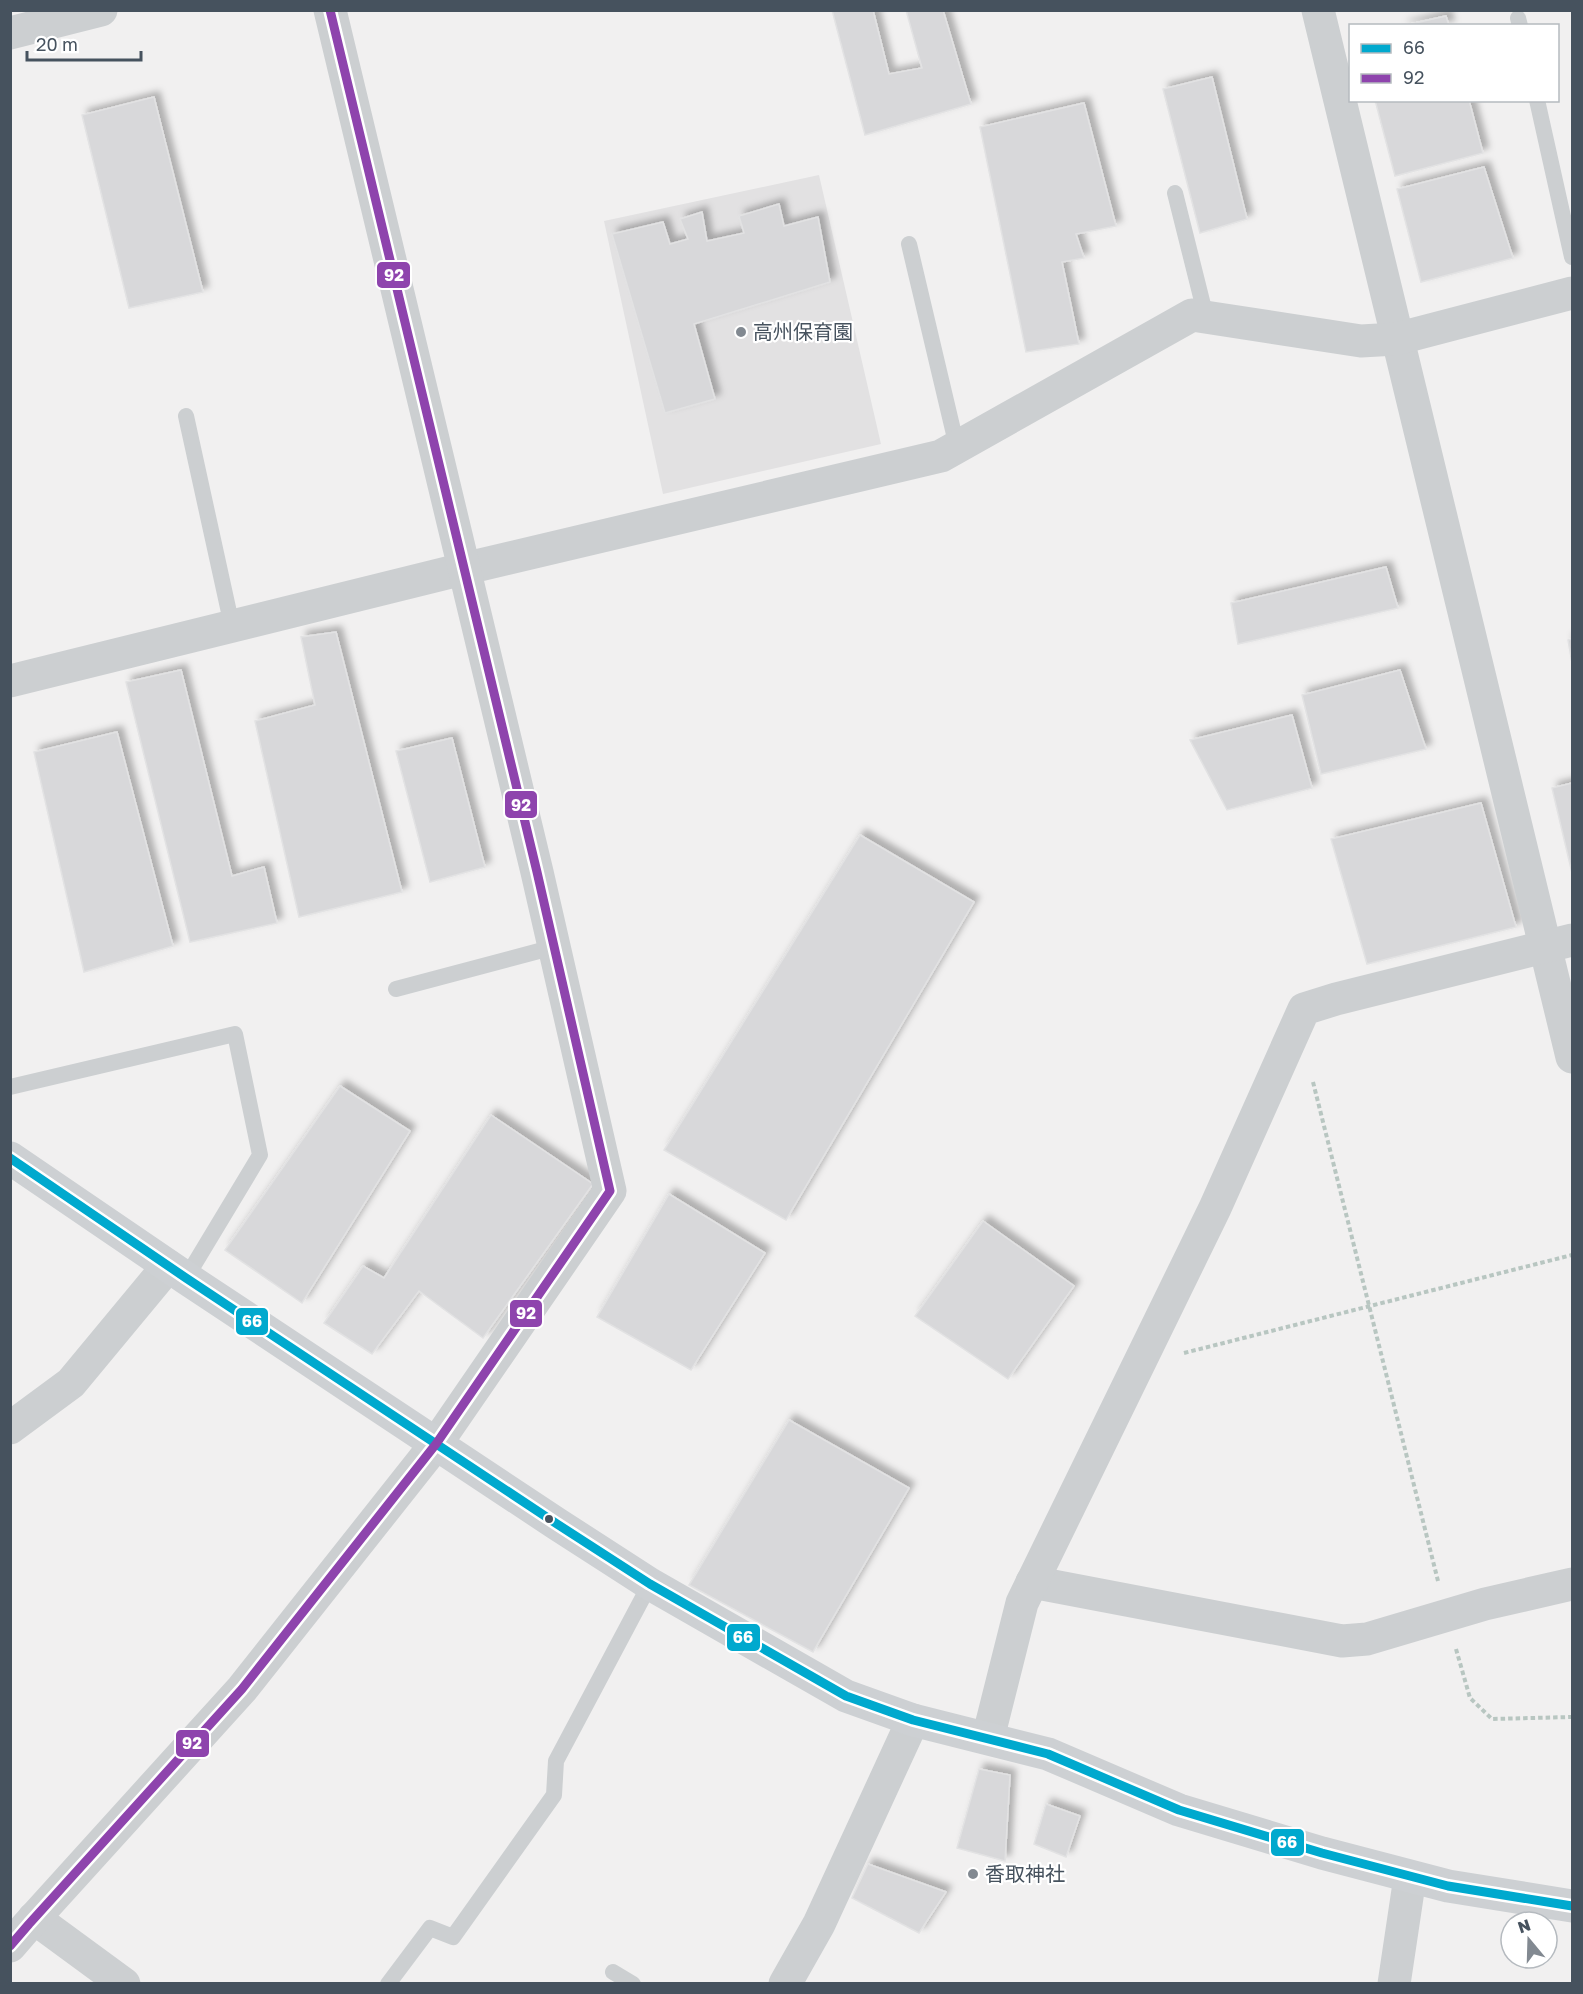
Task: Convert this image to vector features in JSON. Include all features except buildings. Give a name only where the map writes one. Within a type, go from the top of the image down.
[{"type":"street","points":[[10,33],[101,10]]},
{"type":"street","points":[[124,1983],[21,1925],[242,1689],[436,1444],[610,1191],[330,10]]},
{"type":"street","points":[[1318,10],[1396,339],[1559,943],[1572,1057]]},
{"type":"street","points":[[10,681],[463,569],[941,456],[1192,315],[1361,341],[1396,339],[1572,293]]},
{"type":"street","points":[[988,1738],[1022,1603],[1215,1208],[1304,1009],[1559,943]]},
{"type":"street","points":[[10,1158],[177,1272],[650,1584],[846,1696],[913,1720],[1048,1754],[1179,1810],[1410,1877],[1448,1886],[1572,1906]]},
{"type":"street","points":[[10,1428],[71,1383],[177,1272]]},
{"type":"street","points":[[1032,1582],[1342,1641],[1367,1639],[1485,1604],[1572,1584]]},
{"type":"street","points":[[785,1983],[819,1924],[913,1720]]},
{"type":"street","points":[[1394,1983],[1410,1877]]},
{"type":"lane","points":[[1537,102],[1572,257]]},
{"type":"lane","points":[[1175,193],[1206,317]]},
{"type":"lane","points":[[909,244],[957,447]]},
{"type":"lane","points":[[186,416],[232,626]]},
{"type":"lane","points":[[396,989],[554,947]]},
{"type":"lane","points":[[10,1087],[235,1034],[260,1155],[177,1272]]},
{"type":"lane","points":[[388,1983],[430,1928],[453,1937],[554,1795],[556,1761],[650,1584]]},
{"type":"lane","points":[[613,1972],[633,1983]]},
{"type":"path","points":[[1312,1079],[1446,1615],[1470,1698],[1492,1719],[1572,1717]]},
{"type":"path","points":[[1138,1365],[1572,1255]]},
{"type":"shaded area","name":"高州保育園","points":[[819,175],[881,444],[663,494],[604,221]]},
{"type":"transit line","name":"92","points":[[10,1946],[242,1689],[436,1444],[610,1191],[537,872],[330,10]]},
{"type":"transit line","name":"66","points":[[10,1158],[186,1278],[650,1584],[846,1696],[913,1720],[1048,1754],[1179,1810],[1322,1853],[1448,1886],[1572,1906]]},
{"type":"place","name":"高州保育園","points":[[741,332]]},
{"type":"place","name":"香取神社","points":[[973,1874]]}]
